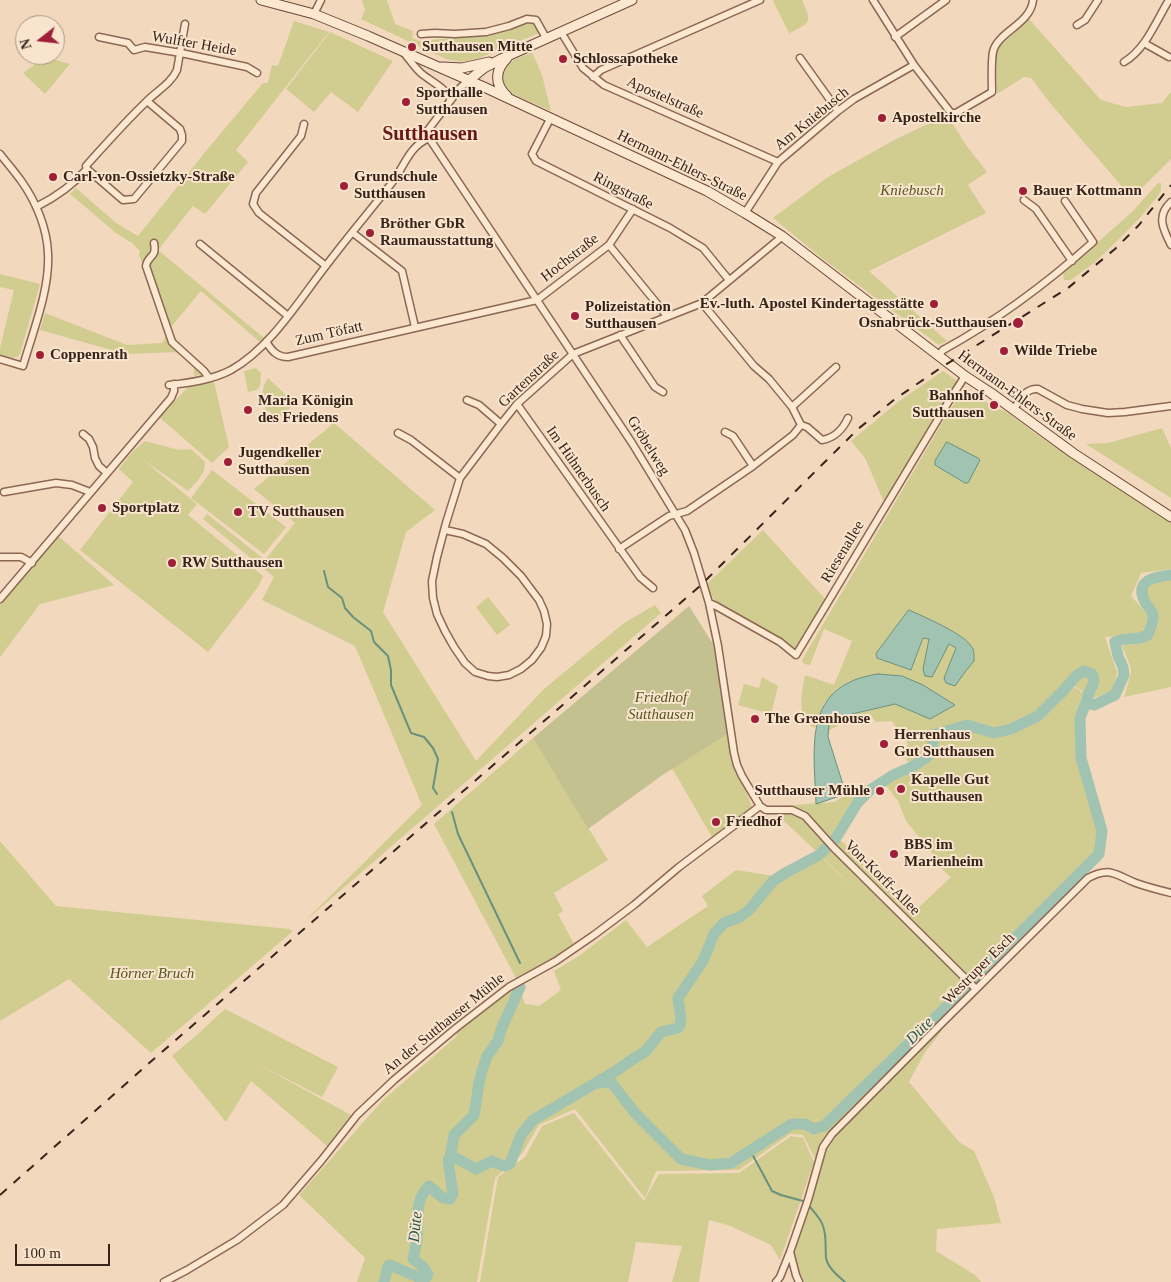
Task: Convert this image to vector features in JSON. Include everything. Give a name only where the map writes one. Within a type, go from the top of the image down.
[{"type":"street","name":"Hermann-Ehlers-Straße","points":[[261,0],[314,14],[404,52],[707,191],[782,236],[938,356],[1073,453],[1171,517]]},
{"type":"street","points":[[314,14],[321,0]]},
{"type":"street","points":[[0,599],[172,398],[174,391],[171,385],[208,378],[230,370],[252,356],[267,343],[396,178],[405,160],[416,145],[429,138],[428,130],[468,81],[484,68],[505,57],[632,0]]},
{"type":"street","points":[[593,77],[601,70],[760,0]]},
{"type":"street","points":[[873,0],[895,37],[951,113],[956,113],[992,92],[993,52],[997,42],[1022,21],[1032,7],[1033,0]]},
{"type":"street","points":[[895,37],[946,0]]},
{"type":"street","points":[[1077,25],[1085,20],[1098,0]]},
{"type":"street","points":[[1124,62],[1134,56],[1144,43],[1169,0]]},
{"type":"street","points":[[421,34],[486,32],[528,19],[536,20],[546,38]]},
{"type":"street","points":[[36,207],[68,188],[87,169],[86,166],[118,130],[174,76],[181,53],[185,24]]},
{"type":"street","name":"Apostelstraße","points":[[561,32],[583,68],[604,85],[778,162]]},
{"type":"street","name":"Wulfter Heide","points":[[99,37],[128,43],[134,50],[145,47],[181,53],[247,67],[258,73]]},
{"type":"street","points":[[1144,43],[1169,57]]},
{"type":"street","name":"Hermann-Ehlers-Straße","points":[[404,52],[413,65],[448,93],[452,100]]},
{"type":"street","points":[[437,67],[470,67],[505,57]]},
{"type":"street","points":[[505,57],[498,72],[497,80],[503,93],[510,100]]},
{"type":"street","points":[[800,58],[838,111]]},
{"type":"street","name":"Am Kniebusch","points":[[745,213],[778,162],[838,111],[862,94],[914,64]]},
{"type":"street","points":[[87,169],[123,200],[134,199],[182,141],[180,129],[147,101]]},
{"type":"street","name":"Ringstraße","points":[[550,119],[532,154],[536,161],[670,228],[703,248],[729,280]]},
{"type":"street","points":[[304,124],[301,136],[256,193],[253,204],[259,213],[326,266]]},
{"type":"street","name":"Gröbelweg","points":[[429,138],[632,443],[676,514],[689,540],[709,603],[718,646],[734,754],[742,776],[760,806]]},
{"type":"street","points":[[0,154],[22,183],[36,207],[46,235],[48,252],[48,270],[40,308],[23,366],[0,360]]},
{"type":"street","points":[[1024,200],[1036,209],[1072,261]]},
{"type":"street","points":[[938,356],[943,350],[978,330],[1059,273],[1093,242],[1065,201]]},
{"type":"street","points":[[1171,202],[1163,213],[1162,221],[1164,231],[1171,245]]},
{"type":"street","name":"Hochstraße","points":[[537,300],[609,245],[633,209]]},
{"type":"street","points":[[353,233],[402,271],[415,327]]},
{"type":"street","name":"Gartenstraße","points":[[445,530],[463,534],[486,544],[521,576],[539,600],[544,611],[547,624],[546,636],[541,648],[532,660],[521,669],[509,675],[488,676],[475,672],[465,663],[445,631],[435,606],[432,581],[437,557],[460,478],[517,404],[573,354],[702,303],[782,236]]},
{"type":"street","points":[[154,243],[154,254],[146,266],[172,342],[204,371],[208,378]]},
{"type":"street","points":[[200,244],[288,316]]},
{"type":"street","points":[[609,245],[667,316]]},
{"type":"street","name":"Zum Töfatt","points":[[267,343],[272,351],[278,355],[288,357],[537,300]]},
{"type":"street","points":[[702,303],[754,366],[769,379],[792,407],[801,425],[807,427],[822,440],[830,439],[845,426],[848,418]]},
{"type":"street","points":[[620,335],[655,386],[663,392]]},
{"type":"street","points":[[792,407],[836,367]]},
{"type":"street","name":"Riesenallee","points":[[709,603],[780,642],[796,655],[949,401],[966,376]]},
{"type":"street","points":[[1014,409],[1026,392],[1034,388],[1067,404],[1082,409],[1108,413],[1171,406]]},
{"type":"street","name":"Gartenstraße","points":[[467,400],[479,405],[501,424]]},
{"type":"street","name":"Im Hühnerbusch","points":[[517,404],[619,549],[640,577],[652,588]]},
{"type":"street","points":[[619,549],[669,516],[687,511],[754,466],[793,435],[801,425]]},
{"type":"street","points":[[726,432],[733,436],[754,466]]},
{"type":"street","points":[[398,433],[411,440],[460,478]]},
{"type":"street","points":[[83,434],[94,447],[95,458],[99,466],[106,473]]},
{"type":"street","points":[[4,492],[56,483],[72,485],[90,492]]},
{"type":"street","points":[[0,557],[21,557],[32,563]]},
{"type":"street","name":"Von-Korff-Allee","points":[[760,806],[766,810],[792,810],[811,822],[826,840],[975,987]]},
{"type":"street","name":"An der Sutthauser Mühle","points":[[164,1282],[237,1240],[283,1205],[358,1115],[394,1080],[471,1016],[509,987],[556,961],[594,936],[679,867],[760,806]]},
{"type":"street","name":"Westruper Esch","points":[[776,1282],[780,1278],[790,1252],[808,1200],[823,1147],[832,1134],[975,987],[1088,878],[1098,872],[1110,872],[1136,883],[1171,892]]},
{"type":"street","points":[[790,1252],[799,1282]]},
{"type":"green space","points":[[362,0],[387,0],[395,24],[413,31],[412,38],[427,44],[432,40],[492,33],[522,24],[534,24],[539,33],[479,58],[462,62],[446,59],[361,19],[365,10]]},
{"type":"green space","points":[[774,0],[802,0],[808,18],[806,24],[790,33],[790,35]]},
{"type":"green space","points":[[1029,19],[1101,100],[1126,107],[1162,103],[1171,92],[1171,159],[1132,198],[1050,103],[1031,78],[1024,77],[997,94],[996,52],[1000,44]]},
{"type":"green space","points":[[294,21],[329,32],[236,150],[248,162],[205,214],[193,206],[158,250],[264,338],[260,342],[201,291],[171,327],[177,342],[211,373],[194,376],[194,366],[178,352],[126,354],[40,330],[45,313],[127,345],[162,343],[167,335],[139,254],[140,251],[70,194],[76,188],[116,223],[138,236],[263,83],[268,83],[272,65],[278,66]]},
{"type":"green space","points":[[330,32],[393,61],[358,112],[331,92],[314,112],[286,89]]},
{"type":"green space","points":[[532,52],[542,75],[551,111],[513,94],[503,81],[502,74],[506,66]]},
{"type":"green space","points":[[65,63],[70,64],[45,94],[23,73],[34,65],[65,65]]},
{"type":"green space","name":"Kniebusch","points":[[947,115],[966,145],[987,172],[968,185],[986,213],[869,271],[947,341],[939,345],[823,259],[773,218],[828,177],[896,139]]},
{"type":"green space","points":[[1158,183],[1161,183],[1161,190],[1158,196],[1137,221],[1095,262],[1071,280],[1064,280],[1063,273],[1132,212]]},
{"type":"green space","points":[[0,274],[40,284],[20,354],[12,358],[0,354],[0,348],[14,290],[0,287]]},
{"type":"green space","points":[[256,368],[261,373],[260,386],[257,390],[248,392],[244,371]]},
{"type":"green space","points":[[943,371],[957,381],[884,502],[865,458],[851,441],[898,402]]},
{"type":"green space","points":[[268,378],[295,404],[280,416],[271,418],[270,411],[266,412],[263,394],[265,382]]},
{"type":"green space","points":[[214,382],[229,447],[212,463],[159,417],[189,386]]},
{"type":"green space","points":[[966,388],[995,408],[1005,411],[1045,440],[1171,523],[1171,569],[1141,573],[1131,596],[1149,616],[1142,635],[1105,637],[1117,672],[1113,691],[1093,698],[1074,686],[1045,709],[1012,726],[995,732],[967,724],[932,734],[930,753],[911,765],[903,755],[908,744],[892,721],[876,722],[869,713],[850,719],[828,731],[829,723],[852,714],[895,704],[930,719],[955,705],[923,685],[852,680],[838,688],[824,703],[815,728],[809,724],[802,712],[801,704],[805,675],[834,685],[852,641],[824,629],[810,665],[804,664],[802,660],[963,390]],"holes":[[[909,610],[934,621],[969,643],[973,649],[974,661],[965,672],[944,678],[956,648],[948,644],[932,677],[923,669],[929,639],[923,638],[911,670],[877,658]]]},
{"type":"green space","points":[[334,423],[435,510],[406,532],[383,612],[476,761],[544,689],[624,623],[655,605],[661,613],[304,922],[422,805],[355,646],[262,600],[274,577],[203,519],[207,514],[265,560],[295,523],[254,489]]},
{"type":"green space","points":[[1162,428],[1171,448],[1171,498],[1086,444],[1108,443]]},
{"type":"green space","name":"RW Sutthausen","points":[[145,441],[179,450],[191,449],[205,462],[202,474],[188,491],[142,459],[197,504],[188,515],[263,576],[258,587],[208,652],[80,550],[133,482],[119,469],[133,451]]},
{"type":"green space","name":"TV Sutthausen","points":[[212,470],[286,527],[264,554],[191,498]]},
{"type":"green space","points":[[763,530],[825,599],[795,649],[782,639],[718,604],[709,593],[706,585]]},
{"type":"green space","points":[[55,533],[114,585],[40,604],[0,657],[0,603]]},
{"type":"green space","points":[[1171,580],[1171,687],[1124,697],[1131,673],[1130,665],[1122,646],[1142,643],[1150,639],[1158,624],[1158,613],[1146,595],[1147,587],[1152,583]]},
{"type":"green space","points":[[488,597],[510,625],[497,635],[476,607]]},
{"type":"green space","name":"Friedhof Sutthausen","points":[[689,606],[713,644],[729,733],[664,774],[588,829],[533,738]]},
{"type":"green space","points":[[762,677],[778,686],[771,714],[738,705],[744,684],[759,688]]},
{"type":"green space","points":[[1074,687],[1083,693],[1075,719],[1076,759],[1097,831],[1094,853],[1074,872],[1085,884],[970,1002],[943,1027],[942,1031],[925,1052],[909,1082],[959,1142],[974,1151],[994,1197],[1001,1223],[937,1229],[936,1251],[975,1275],[981,1282],[799,1282],[790,1252],[818,1164],[803,1135],[790,1134],[739,1170],[656,1171],[645,1198],[575,1109],[539,1125],[522,1154],[495,1178],[477,1282],[357,1282],[365,1258],[299,1195],[383,1100],[457,1036],[456,1028],[516,978],[525,1004],[539,1006],[561,990],[554,971],[579,956],[626,920],[647,947],[708,906],[702,896],[736,870],[774,876],[777,885],[787,872],[819,855],[864,898],[769,807],[834,802],[864,784],[870,792],[839,839],[917,909],[951,877],[935,862],[937,859],[906,821],[898,801],[884,783],[914,767],[933,753],[934,736],[967,727],[995,735],[1012,730],[1013,733],[1042,720]]},
{"type":"green space","points":[[729,733],[733,758],[752,807],[712,837],[672,768]]},
{"type":"green space","points":[[533,738],[608,860],[554,893],[563,911],[558,914],[575,946],[516,978],[434,824]]},
{"type":"green space","name":"Hörner Bruch","points":[[0,841],[56,906],[289,929],[293,931],[151,1053],[69,979],[0,1021]]},
{"type":"green space","points":[[225,1009],[338,1067],[322,1097],[252,1061],[351,1115],[327,1146],[251,1081],[226,1122],[172,1056]]},
{"type":"green space","points":[[574,1113],[644,1201],[659,1174],[739,1173],[791,1136],[803,1138],[814,1162],[780,1260],[771,1245],[728,1225],[709,1220],[699,1282],[672,1282],[682,1246],[636,1242],[628,1282],[480,1282],[498,1177],[525,1157],[542,1126]]},
{"type":"shaded area","points":[[947,442],[980,460],[968,483],[935,465],[935,461]]},
{"type":"shaded area","points":[[909,610],[954,632],[969,643],[973,649],[974,661],[955,686],[946,683],[944,678],[956,648],[949,644],[932,677],[925,676],[923,669],[929,639],[923,638],[911,670],[877,658],[876,654]]},
{"type":"shaded area","points":[[878,674],[902,676],[923,685],[955,705],[930,719],[895,704],[852,714],[829,723],[828,737],[846,794],[816,804],[815,740],[818,721],[824,705],[836,691],[853,680]]},
{"type":"waterway","points":[[324,571],[328,587],[342,598],[345,608],[353,617],[371,631],[374,642],[388,656],[391,670],[391,685],[411,733],[424,737],[433,748],[438,759],[433,788],[437,794]]},
{"type":"waterway","name":"Düte","points":[[384,1282],[388,1266],[390,1265],[420,1278],[426,1278],[428,1274],[413,1259],[417,1241],[419,1203],[429,1186],[443,1198],[450,1199],[453,1194],[448,1160],[450,1158],[456,1158],[476,1169],[492,1161],[504,1166],[510,1164],[521,1135],[533,1120],[646,1051],[661,1032],[678,1028],[681,1019],[678,998],[703,961],[714,934],[724,923],[740,917],[750,909],[773,881],[819,855],[836,838],[858,802],[870,790],[893,775],[914,766],[932,753],[933,735],[967,725],[994,733],[1011,729],[1038,716],[1083,671],[1092,674],[1094,678],[1087,699],[1088,703],[1094,705],[1115,695],[1124,675],[1115,642],[1148,635],[1153,615],[1142,595],[1142,589],[1144,584],[1152,579],[1171,575]]},
{"type":"waterway","name":"Düte","points":[[599,1083],[611,1082],[635,1113],[681,1159],[710,1165],[731,1163],[792,1124],[805,1124],[814,1129],[824,1126],[1099,854],[1102,831],[1081,758],[1080,718],[1087,700]]},
{"type":"waterway","points":[[452,812],[458,834],[520,963]]},
{"type":"waterway","name":"Düte","points":[[450,1158],[454,1135],[474,1115],[479,1083],[487,1056],[498,1041],[520,987]]},
{"type":"waterway","points":[[750,1150],[772,1191],[803,1201]]},
{"type":"waterway","points":[[810,1207],[823,1226],[827,1262],[845,1282]]},
{"type":"railway","points":[[0,1195],[155,1058],[700,586],[858,429],[895,399],[942,367],[1068,288],[1115,249],[1139,225],[1171,185]]},
{"type":"place","name":"Sutthausen Mitte","points":[[412,47]]},
{"type":"place","name":"Schlossapotheke","points":[[563,59]]},
{"type":"place","name":"Sporthalle Sutthausen","points":[[406,102]]},
{"type":"place","name":"Apostelkirche","points":[[882,118]]},
{"type":"place","name":"Carl-von-Ossietzky-Straße","points":[[53,177]]},
{"type":"place","name":"Grundschule Sutthausen","points":[[344,186]]},
{"type":"place","name":"Bauer Kottmann","points":[[1023,191]]},
{"type":"place","name":"Bröther GbR Raumausstattung","points":[[370,233]]},
{"type":"place","name":"Ev.-luth. Apostel Kindertagesstätte","points":[[934,304]]},
{"type":"place","name":"Polizeistation Sutthausen","points":[[575,316]]},
{"type":"place","name":"Osnabrück-Sutthausen","points":[[1018,323]]},
{"type":"place","name":"Wilde Triebe","points":[[1004,351]]},
{"type":"place","name":"Coppenrath","points":[[40,355]]},
{"type":"place","name":"Bahnhof Sutthausen","points":[[994,405]]},
{"type":"place","name":"Maria Königin des Friedens","points":[[248,410]]},
{"type":"place","name":"Jugendkeller Sutthausen","points":[[228,462]]},
{"type":"place","name":"Sportplatz","points":[[102,508]]},
{"type":"place","name":"TV Sutthausen","points":[[238,512]]},
{"type":"place","name":"RW Sutthausen","points":[[172,563]]},
{"type":"place","name":"The Greenhouse","points":[[755,719]]},
{"type":"place","name":"Herrenhaus Gut Sutthausen","points":[[884,744]]},
{"type":"place","name":"Kapelle Gut Sutthausen","points":[[901,789]]},
{"type":"place","name":"Sutthauser Mühle","points":[[880,791]]},
{"type":"place","name":"Friedhof","points":[[716,822]]},
{"type":"place","name":"BBS im Marienheim","points":[[894,854]]},
{"type":"district","name":"Sutthausen","points":[[430,135]]}]
